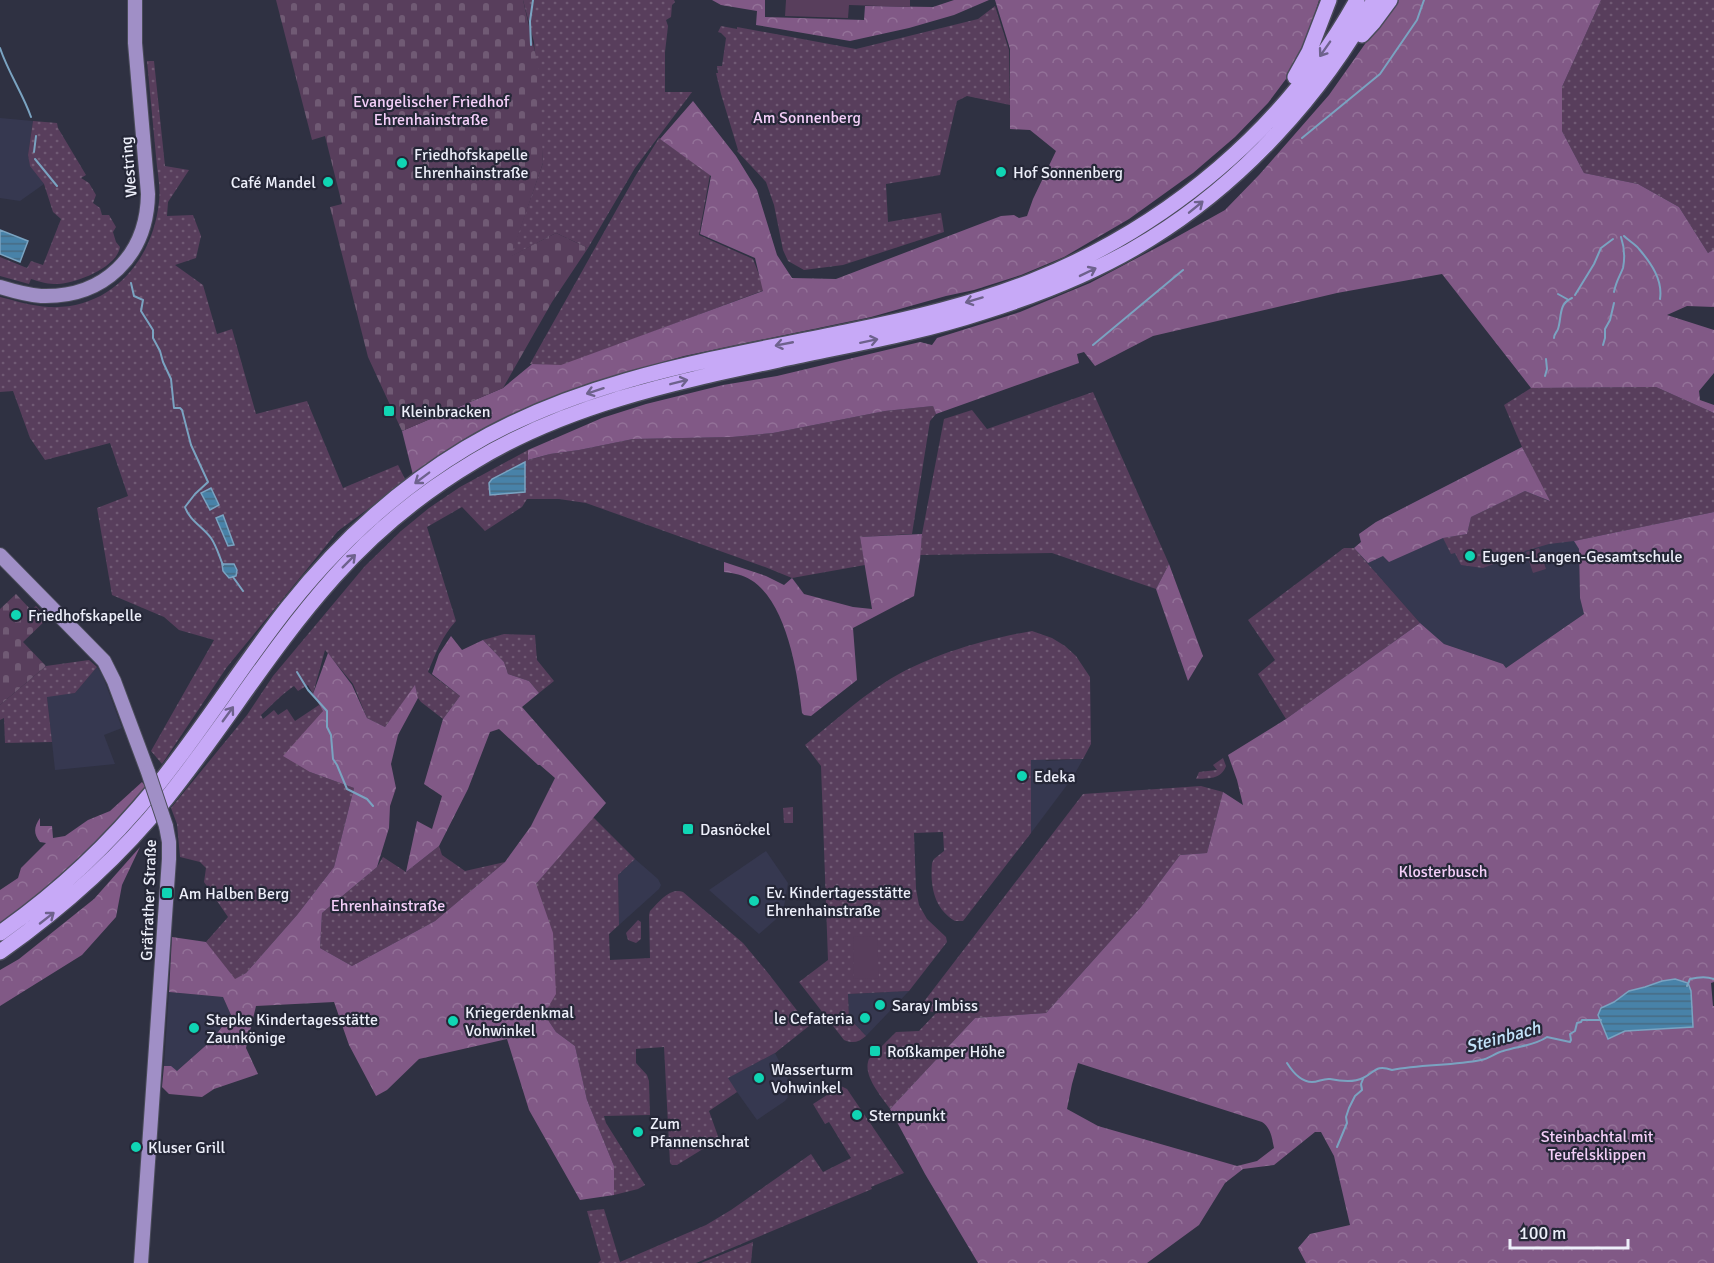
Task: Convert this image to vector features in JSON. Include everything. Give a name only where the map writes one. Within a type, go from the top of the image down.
[{"type":"highway","points":[[1276,112],[1309,52],[1329,0]]},
{"type":"highway","points":[[0,933],[57,891],[92,859],[159,783],[290,605],[325,564],[359,528],[428,472],[467,447],[533,413],[582,395],[640,376],[705,360],[931,313],[1007,290],[1053,272],[1114,242],[1184,197],[1228,160],[1299,86],[1357,0]]},
{"type":"highway","points":[[0,952],[67,902],[134,836],[166,799],[274,652],[335,575],[369,541],[438,485],[475,460],[505,444],[584,410],[646,390],[922,330],[981,313],[1070,281],[1148,241],[1232,177],[1281,130],[1310,97],[1339,58],[1374,0]]},
{"type":"highway","points":[[1339,58],[1373,23],[1390,0]]},
{"type":"main road","name":"Westring","points":[[0,287],[40,296],[84,290],[98,284],[123,264],[140,239],[148,211],[148,194],[135,43],[135,0]]},
{"type":"main road","name":"Gräfrather Straße","points":[[0,555],[104,661],[114,681],[166,826],[169,859],[141,1263]]},
{"type":"shaded area","points":[[0,118],[33,121],[28,155],[30,165],[44,184],[20,201],[0,198]]},
{"type":"shaded area","name":"Eugen-Langen-Gesamtschule","points":[[1522,447],[1579,549],[1580,598],[1584,614],[1506,668],[1503,664],[1444,644],[1420,623],[1354,548],[1361,542],[1359,534],[1376,522]]},
{"type":"shaded area","points":[[97,667],[102,674],[122,728],[104,735],[115,764],[55,770],[47,696],[75,693]]},
{"type":"shaded area","points":[[986,733],[1047,761],[1083,759],[1073,777],[1031,833],[998,834]]},
{"type":"shaded area","name":"Ev. Kindertagesstätte Ehrenhainstraße","points":[[766,851],[788,883],[783,913],[759,934],[709,890]]},
{"type":"shaded area","points":[[635,859],[658,879],[661,885],[619,925],[618,875]]},
{"type":"shaded area","points":[[909,991],[866,1036],[849,1018],[848,994]]},
{"type":"shaded area","name":"Stepke Kindertagesstätte Zaunkönige","points":[[169,992],[223,997],[231,1015],[212,1040],[177,1071],[164,1066]]},
{"type":"shaded area","points":[[775,1053],[794,1091],[787,1096],[785,1101],[757,1120],[727,1078]]},
{"type":"green space","name":"Evangelischer Friedhof Ehrenhainstraße","points":[[276,0],[523,0],[539,70],[543,163],[511,256],[556,233],[588,248],[552,302],[503,388],[402,431],[368,357],[330,207],[342,204],[325,136],[312,140]]},
{"type":"green space","points":[[523,0],[674,0],[671,17],[666,20],[668,26],[665,52],[665,92],[692,92],[635,168],[588,248],[556,233],[510,257],[543,163],[534,42]]},
{"type":"green space","points":[[712,0],[765,0],[765,17],[864,20],[865,6],[933,7],[954,0],[989,0],[954,15],[850,41],[756,25],[757,11],[721,5]]},
{"type":"green space","points":[[786,0],[910,0],[910,7],[849,5],[848,18],[785,16]]},
{"type":"green space","points":[[995,0],[1319,0],[1298,63],[1268,103],[1235,137],[1193,173],[1129,219],[1064,257],[1021,275],[974,290],[871,317],[684,356],[604,379],[519,411],[439,455],[413,475],[402,431],[503,388],[532,364],[561,365],[763,291],[755,258],[700,234],[711,176],[660,139],[693,101],[736,156],[757,190],[777,255],[792,278],[836,279],[1001,216],[1014,215],[1019,218],[1027,216],[1056,151],[1030,130],[1010,129],[1010,49]]},
{"type":"green space","points":[[1396,0],[1601,0],[1562,87],[1562,131],[1584,173],[1638,184],[1679,207],[1708,253],[1714,249],[1714,307],[1687,306],[1667,315],[1714,330],[1714,373],[1699,391],[1700,400],[1714,405],[1714,413],[1656,387],[1531,388],[1442,274],[1337,293],[1153,336],[1095,366],[1084,352],[1077,354],[1079,363],[936,414],[933,406],[885,411],[773,433],[732,437],[633,439],[528,460],[528,450],[602,418],[646,404],[920,342],[932,345],[937,338],[1020,312],[1090,283],[1225,210],[1329,95]]},
{"type":"green space","points":[[1601,0],[1714,0],[1714,249],[1708,253],[1679,207],[1638,184],[1584,173],[1562,131],[1562,87]]},
{"type":"green space","name":"Am Sonnenberg","points":[[995,6],[1009,50],[1010,105],[967,96],[957,101],[940,175],[886,184],[888,222],[941,213],[944,232],[843,265],[804,270],[788,261],[783,250],[774,205],[766,182],[737,151],[716,73],[718,73],[717,66],[722,66],[726,38],[718,32],[721,26],[856,49],[978,19]]},
{"type":"green space","points":[[147,61],[154,61],[165,166],[189,170],[168,202],[167,216],[193,215],[201,236],[196,258],[175,265],[203,285],[217,334],[232,329],[256,414],[307,401],[343,488],[398,465],[406,481],[338,531],[227,667],[162,764],[151,751],[214,640],[179,630],[164,617],[112,595],[97,508],[128,496],[110,443],[45,460],[30,438],[13,391],[0,392],[0,297],[49,307],[71,306],[92,300],[125,277],[138,262],[148,243],[155,223],[160,191]]},
{"type":"green space","points":[[33,121],[57,123],[86,175],[81,178],[89,183],[96,195],[93,203],[100,208],[102,215],[109,215],[116,227],[113,232],[120,247],[117,255],[93,274],[72,282],[51,284],[31,279],[29,284],[0,276],[0,257],[27,268],[31,261],[43,265],[61,219],[53,212],[44,184],[30,166],[28,155]]},
{"type":"green space","points":[[659,138],[710,175],[699,235],[753,259],[765,290],[561,366],[530,364],[636,175]]},
{"type":"green space","points":[[1656,387],[1714,413],[1714,512],[1574,541],[1549,544],[1483,568],[1461,565],[1455,553],[1451,554],[1443,538],[1467,534],[1471,517],[1525,491],[1549,501],[1504,405],[1531,388]]},
{"type":"green space","points":[[1093,392],[1169,564],[1156,589],[1052,553],[920,555],[944,419],[972,410],[987,429]]},
{"type":"green space","points":[[933,406],[936,414],[930,421],[912,534],[860,537],[865,565],[792,578],[586,503],[559,499],[527,499],[522,507],[485,531],[462,507],[427,527],[456,621],[443,639],[428,672],[460,696],[443,719],[421,702],[415,686],[385,727],[367,718],[353,684],[325,650],[313,694],[308,685],[298,691],[294,686],[261,715],[263,719],[274,710],[278,715],[287,709],[295,721],[319,705],[323,710],[310,772],[354,788],[334,867],[297,915],[246,973],[234,980],[206,942],[228,917],[204,882],[206,868],[200,862],[180,857],[177,824],[171,808],[247,715],[273,676],[365,566],[429,508],[460,487],[528,450],[529,460],[633,439],[732,437],[773,433],[885,411]]},
{"type":"green space","points":[[1522,447],[1550,501],[1525,491],[1471,517],[1467,534],[1443,538],[1389,562],[1383,556],[1368,563],[1354,548],[1361,542],[1359,534],[1376,522]]},
{"type":"green space","name":"Klosterbusch","points":[[1714,512],[1714,982],[1711,983],[1714,1006],[1714,1263],[1306,1263],[1298,1248],[1310,1234],[1350,1225],[1334,1156],[1321,1132],[1315,1132],[1274,1165],[1243,1169],[1225,1183],[1199,1225],[1147,1263],[978,1263],[925,1174],[890,1109],[975,1018],[1046,1013],[1141,907],[1180,855],[1207,853],[1223,792],[1243,805],[1228,755],[1286,719],[1420,623],[1444,644],[1503,664],[1506,668],[1584,614],[1580,598],[1579,549],[1574,541]],"holes":[[[1662,981],[1688,983],[1691,991],[1693,1027],[1625,1031],[1608,1039],[1598,1015],[1601,1008],[1629,991]],[[1078,1063],[1262,1122],[1269,1130],[1274,1148],[1257,1161],[1237,1166],[1098,1126],[1067,1109]]]},
{"type":"green space","points":[[922,534],[914,596],[853,628],[857,680],[811,716],[804,715],[794,660],[774,605],[763,590],[751,580],[724,572],[724,562],[766,576],[784,585],[792,578],[804,594],[853,607],[872,609],[860,537]]},
{"type":"green space","points":[[1344,548],[1354,548],[1420,623],[1286,719],[1258,674],[1275,660],[1248,620]]},
{"type":"green space","points":[[1539,548],[1546,569],[1533,573],[1526,552]]},
{"type":"green space","points":[[1169,564],[1203,656],[1188,681],[1156,589]]},
{"type":"green space","points":[[16,594],[31,610],[36,606],[49,617],[23,642],[46,666],[0,705],[0,609]]},
{"type":"green space","points":[[1032,631],[1052,638],[1065,646],[1076,656],[1090,677],[1091,744],[1083,759],[1031,760],[1031,833],[963,921],[955,921],[942,910],[933,888],[932,863],[944,851],[943,832],[914,833],[916,889],[919,905],[927,919],[946,937],[947,942],[909,991],[848,994],[849,1018],[866,1036],[856,1042],[844,1040],[799,982],[828,960],[821,766],[805,745],[864,697],[900,673],[956,650]]},
{"type":"green space","points":[[504,634],[535,635],[537,660],[554,681],[539,693],[529,681],[508,674],[504,662],[483,640]]},
{"type":"green space","points":[[451,636],[462,650],[483,640],[504,662],[508,674],[529,681],[539,693],[522,707],[606,803],[536,884],[553,933],[556,994],[544,1014],[556,1032],[575,1046],[587,1100],[614,1166],[614,1195],[580,1200],[529,1110],[507,1039],[419,1059],[387,1090],[376,1096],[349,1045],[334,1002],[256,1006],[246,1048],[258,1074],[214,1089],[202,1097],[169,1094],[162,1087],[164,1066],[171,1066],[177,1071],[212,1040],[231,1015],[223,997],[169,992],[172,937],[206,942],[235,979],[246,973],[297,915],[334,867],[354,788],[310,772],[283,756],[323,711],[313,694],[328,653],[352,685],[367,718],[385,727],[415,685],[418,698],[398,735],[391,764],[396,788],[390,806],[389,828],[377,867],[322,913],[320,948],[352,966],[435,921],[505,862],[531,826],[555,778],[499,729],[490,732],[468,789],[439,846],[406,872],[417,821],[432,829],[442,796],[424,784],[443,719],[460,696],[432,674],[439,654]]},
{"type":"green space","points":[[89,660],[97,667],[75,693],[47,697],[52,742],[5,743],[4,718],[0,720],[0,705],[46,666]]},
{"type":"green space","points":[[1223,758],[1226,766],[1221,774],[1196,779],[1199,772],[1217,770],[1213,765]]},
{"type":"green space","points":[[142,782],[146,787],[86,853],[55,881],[0,924],[0,890],[18,878],[21,868],[46,843],[40,842],[35,833],[40,818],[40,826],[52,826],[53,838],[65,836],[88,820],[110,811]]},
{"type":"green space","points":[[1201,786],[1223,792],[1207,853],[1180,855],[1141,907],[1046,1013],[975,1018],[890,1109],[870,1078],[869,1059],[896,1032],[919,1031],[936,1013],[919,1008],[1083,794]]},
{"type":"green space","points":[[793,807],[793,823],[784,823],[783,808]]},
{"type":"green space","points":[[593,817],[635,859],[618,875],[619,925],[609,934],[610,960],[650,958],[650,911],[669,893],[683,892],[743,943],[809,1026],[775,1053],[728,1078],[737,1092],[709,1111],[719,1139],[677,1165],[670,1163],[664,1047],[636,1049],[636,1063],[647,1075],[649,1081],[650,1115],[604,1116],[606,1123],[645,1185],[614,1195],[614,1166],[587,1100],[575,1046],[556,1032],[544,1014],[536,884]]},
{"type":"green space","name":"Ehrenhainstraße","points":[[439,846],[442,855],[465,871],[505,862],[435,921],[352,966],[320,948],[322,913],[377,867],[383,857],[406,872]]},
{"type":"green space","points":[[140,847],[122,885],[116,917],[82,955],[0,1006],[0,970],[19,959],[94,899]]},
{"type":"green space","points":[[638,920],[641,922],[641,939],[636,943],[628,940],[626,933]]},
{"type":"green space","points":[[877,936],[879,978],[854,979],[853,937]]},
{"type":"green space","points":[[841,1086],[847,1089],[904,1173],[871,1187],[872,1189],[696,1263],[598,1263],[601,1260],[587,1211],[604,1209],[620,1262],[706,1225],[811,1154],[823,1172],[851,1158],[829,1122],[825,1124],[813,1104]]},
{"type":"green space","points":[[753,1242],[751,1263],[701,1263]]},
{"type":"water","points":[[0,230],[28,241],[20,262],[0,254]]},
{"type":"water","points":[[525,462],[525,492],[490,495],[489,483],[492,479]]},
{"type":"water","points":[[211,488],[219,505],[210,510],[201,493]]},
{"type":"water","points":[[223,515],[234,545],[228,546],[216,518]]},
{"type":"water","points":[[222,564],[234,564],[237,570],[236,576],[229,578],[223,571]]},
{"type":"water","points":[[1675,979],[1688,983],[1691,991],[1693,1027],[1625,1031],[1608,1039],[1598,1015],[1601,1008],[1629,991]]},
{"type":"waterway","points":[[531,45],[530,21],[533,0]]},
{"type":"waterway","points":[[1302,138],[1380,74],[1417,20],[1424,0]]},
{"type":"waterway","points":[[0,48],[31,117]]},
{"type":"waterway","points":[[34,152],[36,136]]},
{"type":"waterway","points":[[35,159],[57,186]]},
{"type":"waterway","points":[[1624,236],[1637,247],[1652,266],[1660,285],[1660,299]]},
{"type":"waterway","points":[[1614,292],[1624,264],[1621,237]]},
{"type":"waterway","points":[[1575,295],[1601,248],[1613,239]]},
{"type":"waterway","points":[[1093,345],[1183,270]]},
{"type":"waterway","points":[[131,283],[134,296],[143,300],[141,311],[153,330],[153,338],[171,379],[174,408],[182,410],[191,445],[208,482],[185,507],[190,516],[211,538],[223,565]]},
{"type":"waterway","points":[[1558,294],[1567,299]]},
{"type":"waterway","points":[[1554,338],[1562,307],[1572,298]]},
{"type":"waterway","points":[[1603,345],[1605,329],[1614,303]]},
{"type":"waterway","points":[[1545,376],[1546,359]]},
{"type":"waterway","points":[[233,577],[243,591]]},
{"type":"waterway","points":[[297,672],[308,690],[327,711],[327,727],[331,735],[333,759],[347,789],[367,799],[373,806]]},
{"type":"waterway","name":"Steinbach","points":[[1687,986],[1690,979],[1702,977],[1714,979]]},
{"type":"waterway","name":"Steinbach","points":[[1287,1063],[1297,1075],[1308,1082],[1328,1079],[1355,1081],[1379,1068],[1392,1070],[1484,1059],[1547,1037],[1570,1042],[1570,1034],[1575,1031],[1577,1023],[1582,1020],[1601,1020]]},
{"type":"waterway","points":[[1337,1147],[1347,1123],[1349,1108],[1355,1096],[1362,1090],[1363,1079]]},
{"type":"place","name":"Friedhofskapelle Ehrenhainstraße","points":[[402,163]]},
{"type":"place","name":"Hof Sonnenberg","points":[[1001,172]]},
{"type":"place","name":"Café Mandel","points":[[328,182]]},
{"type":"place","name":"Kleinbracken","points":[[389,411]]},
{"type":"place","name":"Eugen-Langen-Gesamtschule","points":[[1470,556]]},
{"type":"place","name":"Friedhofskapelle","points":[[16,615]]},
{"type":"place","name":"Edeka","points":[[1022,776]]},
{"type":"place","name":"Dasnöckel","points":[[688,829]]},
{"type":"place","name":"Am Halben Berg","points":[[167,893]]},
{"type":"place","name":"Ev. Kindertagesstätte Ehrenhainstraße","points":[[754,901]]},
{"type":"place","name":"Saray Imbiss","points":[[880,1005]]},
{"type":"place","name":"le Cefateria","points":[[865,1018]]},
{"type":"place","name":"Kriegerdenkmal Vohwinkel","points":[[453,1021]]},
{"type":"place","name":"Stepke Kindertagesstätte Zaunkönige","points":[[194,1028]]},
{"type":"place","name":"Roßkamper Höhe","points":[[875,1051]]},
{"type":"place","name":"Wasserturm Vohwinkel","points":[[759,1078]]},
{"type":"place","name":"Sternpunkt","points":[[857,1115]]},
{"type":"place","name":"Zum Pfannenschrat","points":[[638,1132]]},
{"type":"place","name":"Kluser Grill","points":[[136,1147]]},
{"type":"park label","name":"Steinbachtal mit Teufelsklippen","points":[[1597,1145]]}]
